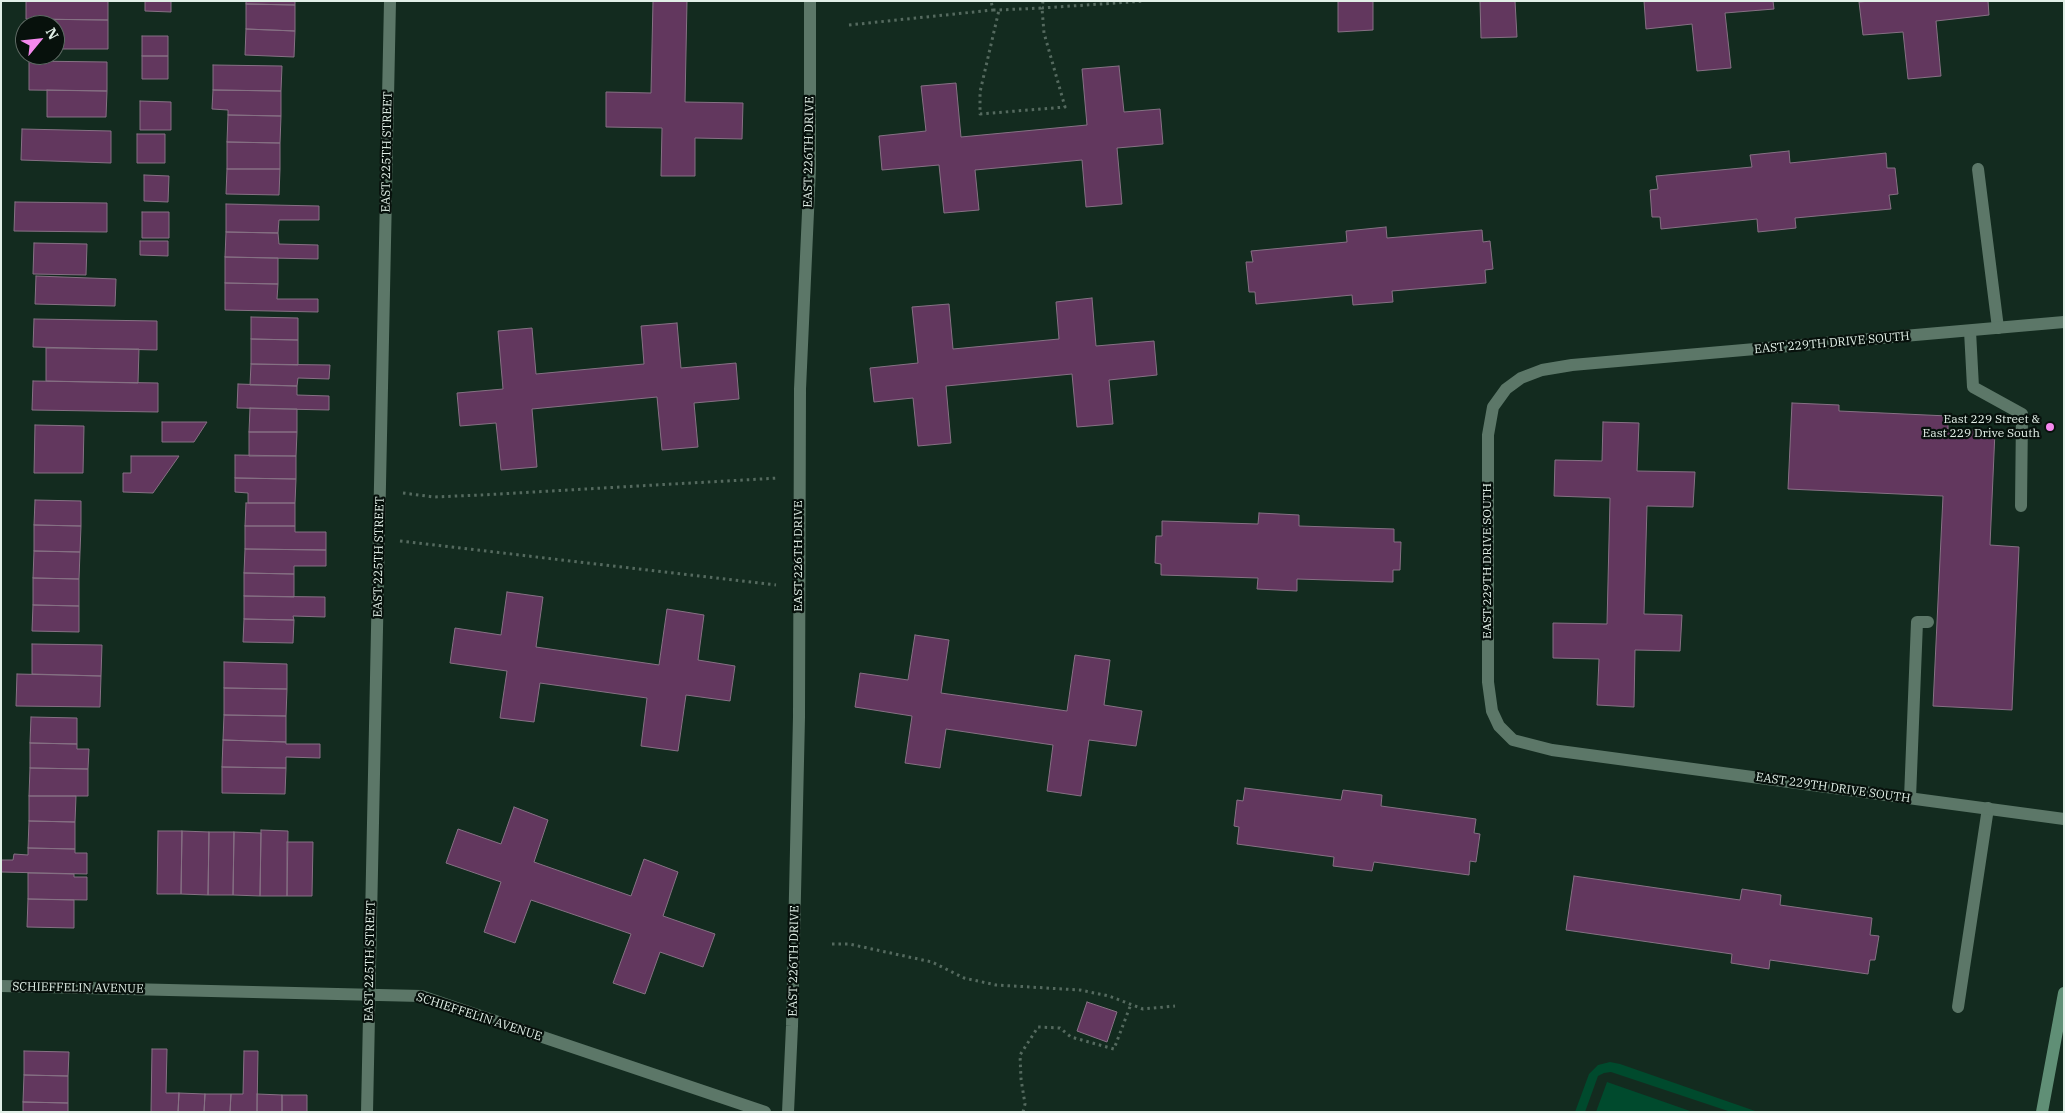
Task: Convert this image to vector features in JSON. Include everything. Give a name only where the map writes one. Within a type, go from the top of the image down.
[{"type":"street","name":"EAST 225TH STREET","points":[[367,1112],[390,1]]},
{"type":"street","name":"EAST 226TH DRIVE","points":[[788,1112],[792,1016],[799,587],[800,389],[810,168],[810,1]]},
{"type":"street","points":[[1978,169],[1998,328]]},
{"type":"street","name":"EAST 229TH DRIVE SOUTH","points":[[2064,322],[1572,365],[1542,370],[1521,378],[1506,388],[1493,407],[1488,435],[1488,682],[1492,711],[1499,726],[1513,740],[1552,750],[2064,819]]},
{"type":"street","points":[[1970,331],[1973,387],[2022,414],[2021,506]]},
{"type":"street","points":[[1910,798],[1917,622],[1928,622]]},
{"type":"street","points":[[1958,1007],[1988,808]]},
{"type":"street","name":"SCHIEFFELIN AVENUE","points":[[1,986],[370,993],[421,996],[765,1112]]},
{"type":"street","points":[[2042,1112],[2064,993]]},
{"type":"path","points":[[991,1],[993,10]]},
{"type":"path","points":[[999,10],[980,92],[980,114],[1065,108],[1044,33],[1043,1]]},
{"type":"path","points":[[848,25],[993,10],[1145,1]]},
{"type":"path","points":[[380,490],[434,497],[481,496],[800,476]]},
{"type":"path","points":[[379,538],[740,582],[799,587]]},
{"type":"path","points":[[832,944],[849,944],[932,962],[964,978],[996,985],[1080,990],[1109,996],[1144,1009],[1175,1006]]},
{"type":"path","points":[[1023,1112],[1026,1104],[1021,1079],[1020,1055],[1038,1026],[1060,1028],[1071,1037],[1114,1049],[1131,1004]]},
{"type":"green space","points":[[1610,1062],[1758,1112],[1731,1112],[1611,1072],[1598,1076],[1585,1112],[1575,1112],[1589,1074],[1598,1065]]},
{"type":"green space","points":[[1607,1082],[1693,1112],[1596,1112]]},
{"type":"building","points":[[26,1],[108,1],[108,20],[65,19],[65,15],[26,15]]},
{"type":"building","points":[[145,1],[171,1],[171,12],[145,11]]},
{"type":"building","points":[[246,1],[295,1],[295,5],[246,4]]},
{"type":"building","points":[[653,1],[687,1],[685,102],[743,103],[742,139],[695,138],[695,176],[661,176],[662,128],[606,127],[606,92],[651,93]]},
{"type":"building","points":[[1338,1],[1373,1],[1373,30],[1338,32]]},
{"type":"building","points":[[1480,1],[1515,1],[1517,37],[1481,38]]},
{"type":"building","points":[[1644,1],[1773,1],[1774,9],[1725,13],[1731,68],[1697,71],[1692,24],[1646,29]]},
{"type":"building","points":[[1988,1],[1989,15],[1936,21],[1941,76],[1908,79],[1903,32],[1863,35],[1859,2]]},
{"type":"building","points":[[246,4],[295,5],[295,31],[246,29]]},
{"type":"building","points":[[65,19],[108,20],[108,49],[65,49]]},
{"type":"building","points":[[246,29],[295,31],[294,57],[245,55]]},
{"type":"building","points":[[142,36],[168,36],[168,56],[142,56]]},
{"type":"building","points":[[142,56],[168,56],[168,79],[142,79]]},
{"type":"building","points":[[65,61],[107,62],[107,91],[29,90],[29,65],[65,65]]},
{"type":"building","points":[[213,65],[282,66],[281,91],[213,90]]},
{"type":"building","points":[[1119,66],[1124,112],[1160,109],[1163,144],[1117,148],[1122,204],[1086,207],[1082,160],[975,170],[979,210],[944,213],[939,165],[882,170],[879,136],[926,131],[921,86],[956,83],[961,137],[1087,125],[1082,69]]},
{"type":"building","points":[[47,90],[107,91],[106,117],[47,117]]},
{"type":"building","points":[[213,90],[281,91],[281,116],[228,115],[228,110],[212,109]]},
{"type":"building","points":[[140,101],[171,102],[171,130],[140,130]]},
{"type":"building","points":[[228,115],[281,116],[280,143],[227,142]]},
{"type":"building","points":[[22,129],[111,131],[111,163],[21,160]]},
{"type":"building","points":[[137,134],[165,134],[165,163],[137,163]]},
{"type":"building","points":[[227,142],[280,143],[280,169],[227,169]]},
{"type":"building","points":[[1789,151],[1790,163],[1886,153],[1887,168],[1895,168],[1898,194],[1889,195],[1891,209],[1795,218],[1796,228],[1758,232],[1757,219],[1661,229],[1660,217],[1652,217],[1650,190],[1658,189],[1656,176],[1752,167],[1750,155]]},
{"type":"building","points":[[227,169],[280,169],[279,195],[226,194]]},
{"type":"building","points":[[144,175],[169,176],[168,202],[144,201]]},
{"type":"building","points":[[15,202],[107,203],[107,232],[14,231]]},
{"type":"building","points":[[226,204],[319,206],[319,220],[279,220],[278,233],[226,232]]},
{"type":"building","points":[[142,212],[169,212],[169,238],[142,238]]},
{"type":"building","points":[[1386,227],[1387,238],[1482,230],[1483,242],[1490,241],[1493,269],[1485,270],[1486,283],[1392,291],[1393,302],[1353,305],[1352,295],[1256,304],[1255,292],[1249,292],[1246,262],[1253,262],[1251,251],[1347,242],[1346,231]]},
{"type":"building","points":[[226,232],[278,233],[279,244],[318,245],[318,259],[225,257]]},
{"type":"building","points":[[140,241],[168,241],[168,256],[140,255]]},
{"type":"building","points":[[34,243],[87,244],[86,275],[33,274]]},
{"type":"building","points":[[225,257],[278,258],[278,284],[225,283]]},
{"type":"building","points":[[36,276],[116,279],[115,306],[35,304]]},
{"type":"building","points":[[225,283],[278,284],[277,299],[318,299],[318,312],[225,310]]},
{"type":"building","points":[[1092,298],[1096,346],[1154,341],[1157,375],[1109,380],[1113,424],[1077,427],[1072,374],[946,386],[951,443],[918,446],[913,398],[874,402],[870,368],[918,363],[912,307],[949,304],[953,349],[1059,339],[1056,302]]},
{"type":"building","points":[[251,317],[298,318],[298,340],[251,339]]},
{"type":"building","points":[[34,319],[157,321],[157,350],[33,347]]},
{"type":"building","points":[[677,323],[681,368],[736,363],[739,399],[694,403],[698,447],[662,450],[657,397],[532,409],[537,467],[501,470],[496,423],[460,426],[457,393],[503,389],[498,331],[532,328],[536,374],[644,364],[641,326]]},
{"type":"building","points":[[251,339],[298,340],[298,365],[251,364]]},
{"type":"building","points":[[46,348],[139,349],[138,383],[46,381]]},
{"type":"building","points":[[251,364],[330,365],[329,379],[298,378],[297,386],[250,385]]},
{"type":"building","points":[[33,381],[158,383],[158,412],[32,410]]},
{"type":"building","points":[[238,384],[297,386],[297,395],[329,396],[329,410],[237,408]]},
{"type":"building","points":[[1792,403],[1839,405],[1839,411],[1948,416],[1948,429],[1995,431],[1990,545],[2019,547],[2012,710],[1933,706],[1943,496],[1788,489]]},
{"type":"building","points":[[250,408],[297,409],[297,432],[249,432]]},
{"type":"building","points":[[162,422],[207,422],[194,442],[162,442]]},
{"type":"building","points":[[1603,422],[1639,423],[1637,471],[1695,472],[1693,507],[1647,506],[1644,614],[1682,615],[1680,651],[1635,650],[1634,707],[1597,705],[1599,659],[1553,658],[1553,623],[1607,624],[1610,498],[1554,496],[1555,460],[1602,461]]},
{"type":"building","points":[[35,425],[84,426],[83,473],[34,473]]},
{"type":"building","points":[[249,432],[297,432],[296,456],[249,456]]},
{"type":"building","points":[[235,455],[296,456],[296,479],[235,478]]},
{"type":"building","points":[[131,456],[179,456],[153,493],[123,492],[123,473],[131,473]]},
{"type":"building","points":[[235,478],[296,479],[295,503],[248,503],[248,493],[235,492]]},
{"type":"building","points":[[35,500],[81,501],[81,526],[34,525]]},
{"type":"building","points":[[246,503],[295,503],[295,526],[245,526]]},
{"type":"building","points":[[1259,513],[1299,515],[1299,526],[1394,529],[1394,542],[1401,542],[1400,570],[1393,570],[1393,582],[1297,579],[1297,591],[1257,589],[1258,578],[1161,575],[1161,564],[1155,563],[1156,536],[1162,536],[1162,521],[1258,524]]},
{"type":"building","points":[[34,525],[81,526],[80,552],[34,551]]},
{"type":"building","points":[[245,526],[295,526],[295,532],[326,532],[326,550],[245,549]]},
{"type":"building","points":[[245,549],[326,550],[326,566],[294,566],[294,574],[244,573]]},
{"type":"building","points":[[34,551],[80,552],[79,579],[33,578]]},
{"type":"building","points":[[244,573],[294,574],[294,597],[244,596]]},
{"type":"building","points":[[33,578],[79,579],[79,606],[33,605]]},
{"type":"building","points":[[507,592],[543,597],[536,647],[659,665],[667,609],[704,615],[698,660],[735,666],[730,701],[686,695],[678,751],[641,746],[647,698],[540,683],[534,722],[500,718],[507,671],[450,663],[455,628],[501,635]]},
{"type":"building","points":[[244,596],[325,597],[325,617],[293,616],[294,620],[244,619]]},
{"type":"building","points":[[33,605],[79,606],[79,632],[32,631]]},
{"type":"building","points":[[244,619],[294,620],[293,643],[243,642]]},
{"type":"building","points":[[915,635],[949,640],[941,693],[1067,711],[1075,655],[1110,660],[1104,705],[1142,711],[1136,746],[1089,740],[1081,796],[1047,791],[1053,745],[946,729],[940,768],[905,763],[912,716],[855,707],[860,673],[908,680]]},
{"type":"building","points":[[32,644],[102,645],[101,676],[32,674]]},
{"type":"building","points":[[224,662],[287,664],[287,689],[224,688]]},
{"type":"building","points":[[17,674],[101,676],[100,707],[16,706]]},
{"type":"building","points":[[224,688],[287,689],[286,716],[224,715]]},
{"type":"building","points":[[224,715],[286,716],[286,742],[223,740]]},
{"type":"building","points":[[31,717],[77,718],[77,744],[30,743]]},
{"type":"building","points":[[223,740],[320,744],[320,758],[286,757],[286,768],[222,767]]},
{"type":"building","points":[[30,743],[77,744],[77,749],[89,749],[88,769],[30,768]]},
{"type":"building","points":[[222,767],[286,768],[285,794],[222,793]]},
{"type":"building","points":[[30,768],[88,769],[88,796],[29,796]]},
{"type":"building","points":[[1245,788],[1341,800],[1343,790],[1382,795],[1381,806],[1476,819],[1474,833],[1480,834],[1476,862],[1470,861],[1469,875],[1374,862],[1372,871],[1333,866],[1334,857],[1237,844],[1239,827],[1234,826],[1237,800],[1243,801]]},
{"type":"building","points":[[29,796],[76,796],[75,822],[29,821]]},
{"type":"building","points":[[514,807],[548,820],[534,862],[631,896],[644,859],[678,872],[663,916],[715,934],[703,967],[660,952],[645,994],[613,983],[631,934],[531,900],[515,943],[484,932],[501,882],[446,863],[458,829],[501,844]]},
{"type":"building","points":[[29,821],[75,822],[75,849],[28,848]]},
{"type":"building","points":[[261,830],[288,831],[287,896],[260,896]]},
{"type":"building","points":[[158,831],[182,831],[181,894],[157,894]]},
{"type":"building","points":[[182,831],[209,832],[208,895],[181,894]]},
{"type":"building","points":[[209,832],[234,832],[233,895],[208,895]]},
{"type":"building","points":[[234,832],[261,833],[260,896],[233,895]]},
{"type":"building","points":[[287,842],[313,842],[312,896],[287,896]]},
{"type":"building","points":[[28,848],[75,849],[75,853],[87,853],[87,874],[1,872],[1,860],[13,860],[14,854],[28,855]]},
{"type":"building","points":[[28,873],[74,874],[74,877],[87,877],[87,900],[28,899]]},
{"type":"building","points":[[1574,876],[1740,900],[1742,889],[1781,895],[1780,905],[1872,918],[1870,935],[1879,936],[1875,960],[1870,960],[1868,974],[1770,960],[1769,969],[1731,963],[1732,954],[1566,930]]},
{"type":"building","points":[[28,899],[74,900],[74,928],[27,927]]},
{"type":"building","points":[[1087,1002],[1117,1012],[1107,1042],[1077,1031]]},
{"type":"building","points":[[152,1049],[167,1049],[166,1093],[179,1093],[178,1112],[151,1112]]},
{"type":"building","points":[[24,1051],[69,1052],[68,1076],[24,1075]]},
{"type":"building","points":[[244,1051],[258,1051],[257,1112],[230,1112],[231,1094],[243,1094]]},
{"type":"building","points":[[24,1075],[68,1076],[68,1103],[23,1102]]},
{"type":"building","points":[[179,1093],[205,1094],[204,1112],[178,1112]]},
{"type":"building","points":[[205,1094],[231,1094],[230,1112],[204,1112]]},
{"type":"building","points":[[257,1094],[282,1095],[282,1112],[257,1112]]},
{"type":"building","points":[[282,1095],[307,1095],[307,1112],[282,1112]]},
{"type":"building","points":[[23,1102],[68,1103],[68,1112],[23,1112]]},
{"type":"place","name":"East 229 Street & East 229 Drive South","points":[[2050,427]]}]
